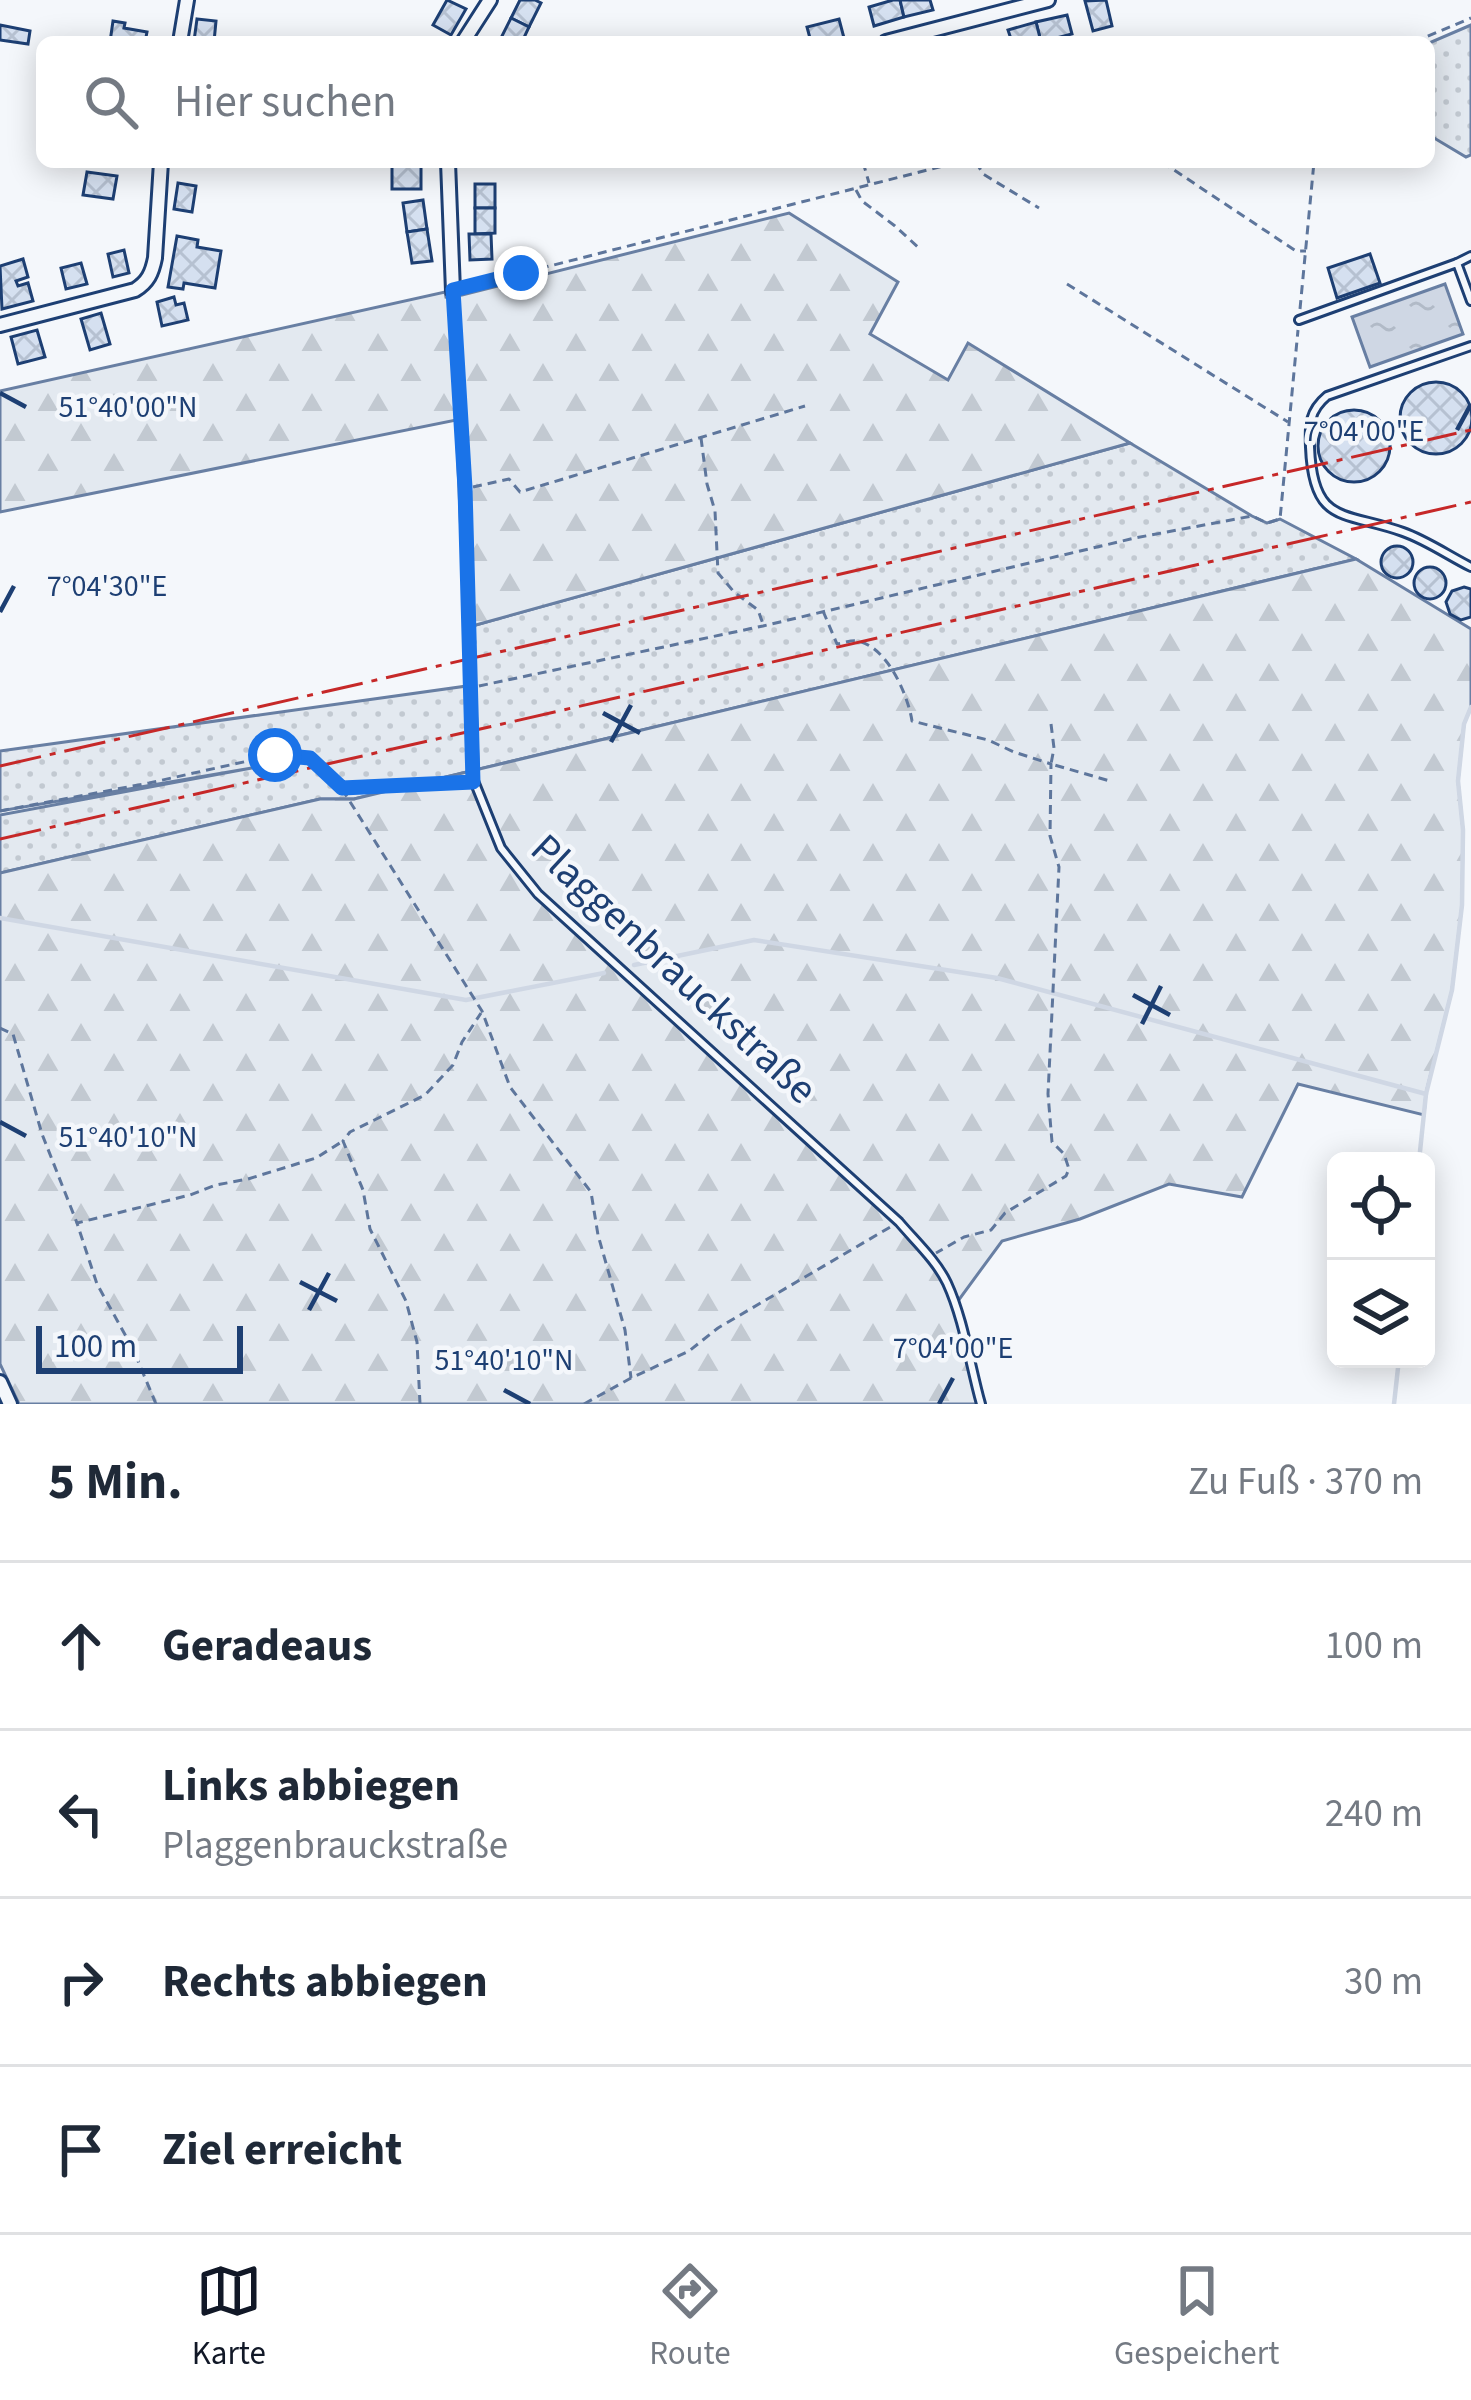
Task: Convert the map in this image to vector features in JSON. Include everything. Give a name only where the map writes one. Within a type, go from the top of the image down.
[{"type":"street","points":[[181,36],[187,0]]},
{"type":"street","points":[[467,36],[490,0]]},
{"type":"street","points":[[909,36],[1048,0]]},
{"type":"street","points":[[0,325],[143,285],[155,258],[161,168]]},
{"type":"street","name":"Plaggenbrauckstraße","points":[[448,168],[453,290]]},
{"type":"street","points":[[0,1382],[10,1404]]},
{"type":"lane","points":[[1299,320],[1471,256]]},
{"type":"lane","points":[[1457,263],[1471,301]]},
{"type":"lane","name":"Plaggenbrauckstraße","points":[[453,290],[465,488],[473,782],[501,848],[538,894],[898,1222],[929,1257],[955,1305],[980,1404]]},
{"type":"lane","points":[[1471,346],[1327,396],[1315,406],[1309,421],[1311,478],[1327,504],[1354,520],[1404,532],[1471,567]]},
{"type":"path","points":[[1428,36],[1471,18]]},
{"type":"path","points":[[865,168],[870,184]]},
{"type":"path","points":[[453,290],[935,168]]},
{"type":"path","points":[[980,168],[1040,208]]},
{"type":"path","points":[[1171,168],[1296,250],[1306,251]]},
{"type":"path","points":[[472,687],[764,626],[1135,538],[1252,516],[1268,523],[1280,519],[1313,168]]},
{"type":"path","points":[[856,188],[862,201],[920,249]]},
{"type":"path","points":[[1067,284],[1289,423]]},
{"type":"path","points":[[465,488],[509,479],[520,492],[805,406]]},
{"type":"path","points":[[701,438],[706,484],[715,511],[718,573],[758,610],[764,626]]},
{"type":"path","points":[[823,610],[837,644],[859,641],[885,658],[912,721],[988,740],[1110,781]]},
{"type":"path","points":[[929,1257],[964,1237],[991,1230],[1005,1214],[1066,1176],[1069,1169],[1064,1154],[1052,1142],[1048,1094],[1059,884],[1051,836],[1052,724]]},
{"type":"path","points":[[0,811],[275,755],[310,758],[342,788],[482,1011],[510,1087],[591,1192],[625,1330],[631,1378]]},
{"type":"path","points":[[342,788],[473,782]]},
{"type":"path","points":[[77,1223],[190,1196],[316,1158],[350,1132],[425,1095],[454,1065],[482,1011]]},
{"type":"path","points":[[0,1028],[13,1034],[42,1134],[97,1284],[133,1348],[156,1404]]},
{"type":"path","points":[[343,1141],[363,1190],[370,1228],[406,1301],[417,1342],[420,1404]]},
{"type":"path","points":[[584,1404],[688,1351],[718,1328],[898,1222]]},
{"type":"green space","points":[[1471,25],[1471,155],[1466,157],[1435,139],[1435,40]]},
{"type":"green space","points":[[789,213],[898,282],[870,334],[948,380],[968,343],[1130,443],[465,628],[456,420],[0,512],[0,391],[445,292],[446,297],[462,295]]},
{"type":"green space","points":[[1130,443],[1252,516],[1267,523],[1280,519],[1356,559],[354,799],[320,799],[0,873],[0,815],[257,767],[0,811],[0,751],[467,686],[471,697],[465,628]]},
{"type":"green space","points":[[1356,559],[1471,629],[1471,707],[1464,724],[1458,781],[1462,905],[1452,990],[1424,1115],[1298,1084],[1242,1197],[1169,1184],[1080,1219],[1002,1241],[955,1305],[981,1404],[19,1404],[0,1364],[0,873],[320,799],[354,799]]},
{"type":"water","points":[[1445,284],[1463,334],[1370,367],[1352,317]]},
{"type":"building","points":[[447,0],[466,9],[451,35],[433,25]]},
{"type":"building","points":[[520,0],[541,3],[529,27],[511,18]]},
{"type":"building","points":[[900,0],[904,17],[874,26],[869,7]]},
{"type":"building","points":[[900,0],[930,0],[933,10],[904,17]]},
{"type":"building","points":[[1106,0],[1112,26],[1093,31],[1085,1]]},
{"type":"building","points":[[1067,15],[1072,34],[1040,36],[1036,22]]},
{"type":"building","points":[[511,18],[529,27],[525,36],[502,36]]},
{"type":"building","points":[[197,19],[216,21],[215,36],[195,36]]},
{"type":"building","points":[[839,19],[843,36],[809,36],[807,27]]},
{"type":"building","points":[[113,21],[147,32],[146,36],[111,36]]},
{"type":"building","points":[[1036,22],[1040,36],[1010,36],[1008,30]]},
{"type":"building","points":[[0,25],[30,31],[28,44],[0,40]]},
{"type":"building","points":[[392,168],[421,168],[421,189],[392,189]]},
{"type":"building","points":[[87,172],[117,176],[113,199],[83,195]]},
{"type":"building","points":[[178,183],[196,186],[192,212],[174,209]]},
{"type":"building","points":[[475,184],[495,184],[495,208],[475,208]]},
{"type":"building","points":[[423,200],[427,229],[407,232],[403,203]]},
{"type":"building","points":[[475,208],[495,208],[495,233],[475,234]]},
{"type":"building","points":[[427,229],[432,261],[412,263],[407,232]]},
{"type":"building","points":[[469,234],[491,234],[492,259],[470,260]]},
{"type":"building","points":[[177,236],[198,240],[197,247],[221,251],[215,288],[184,283],[183,289],[168,287]]},
{"type":"building","points":[[124,250],[129,273],[113,277],[108,254]]},
{"type":"building","points":[[1370,254],[1380,283],[1337,298],[1328,268]]},
{"type":"building","points":[[23,259],[28,277],[16,281],[18,286],[28,283],[33,301],[2,309],[0,266]]},
{"type":"building","points":[[81,263],[87,284],[66,289],[61,268]]},
{"type":"building","points":[[174,297],[176,305],[184,303],[188,320],[162,326],[157,302]]},
{"type":"building","points":[[101,313],[110,344],[90,350],[81,319]]},
{"type":"building","points":[[37,330],[45,357],[18,364],[11,337]]},
{"type":"building","points":[[1436,382],[1462,392],[1472,418],[1462,444],[1436,454],[1410,444],[1400,418],[1410,392]]},
{"type":"building","points":[[1354,410],[1380,420],[1390,446],[1380,472],[1354,482],[1328,472],[1318,446],[1328,420]]},
{"type":"building","points":[[1397,546],[1408,551],[1413,562],[1408,573],[1397,578],[1386,573],[1381,562],[1386,551]]},
{"type":"building","points":[[1430,567],[1441,572],[1446,583],[1441,594],[1430,599],[1419,594],[1414,583],[1419,572]]},
{"type":"building","points":[[1471,589],[1471,617],[1461,620],[1450,614],[1446,602],[1452,591]]},
{"type":"waterway","points":[[1420,1152],[1426,1094],[1452,990],[1462,905],[1458,781],[1464,724],[1471,707]]},
{"type":"waterway","points":[[0,918],[466,1000],[604,973]]},
{"type":"waterway","points":[[634,965],[754,940],[997,978],[1426,1094]]},
{"type":"waterway","points":[[1394,1404],[1398,1368]]},
{"type":"power","points":[[0,766],[1471,430]]},
{"type":"power","points":[[0,839],[1471,502]]},
{"type":"route","points":[[275,755],[310,758],[342,788],[473,782],[465,488],[453,290],[521,273]]}]
